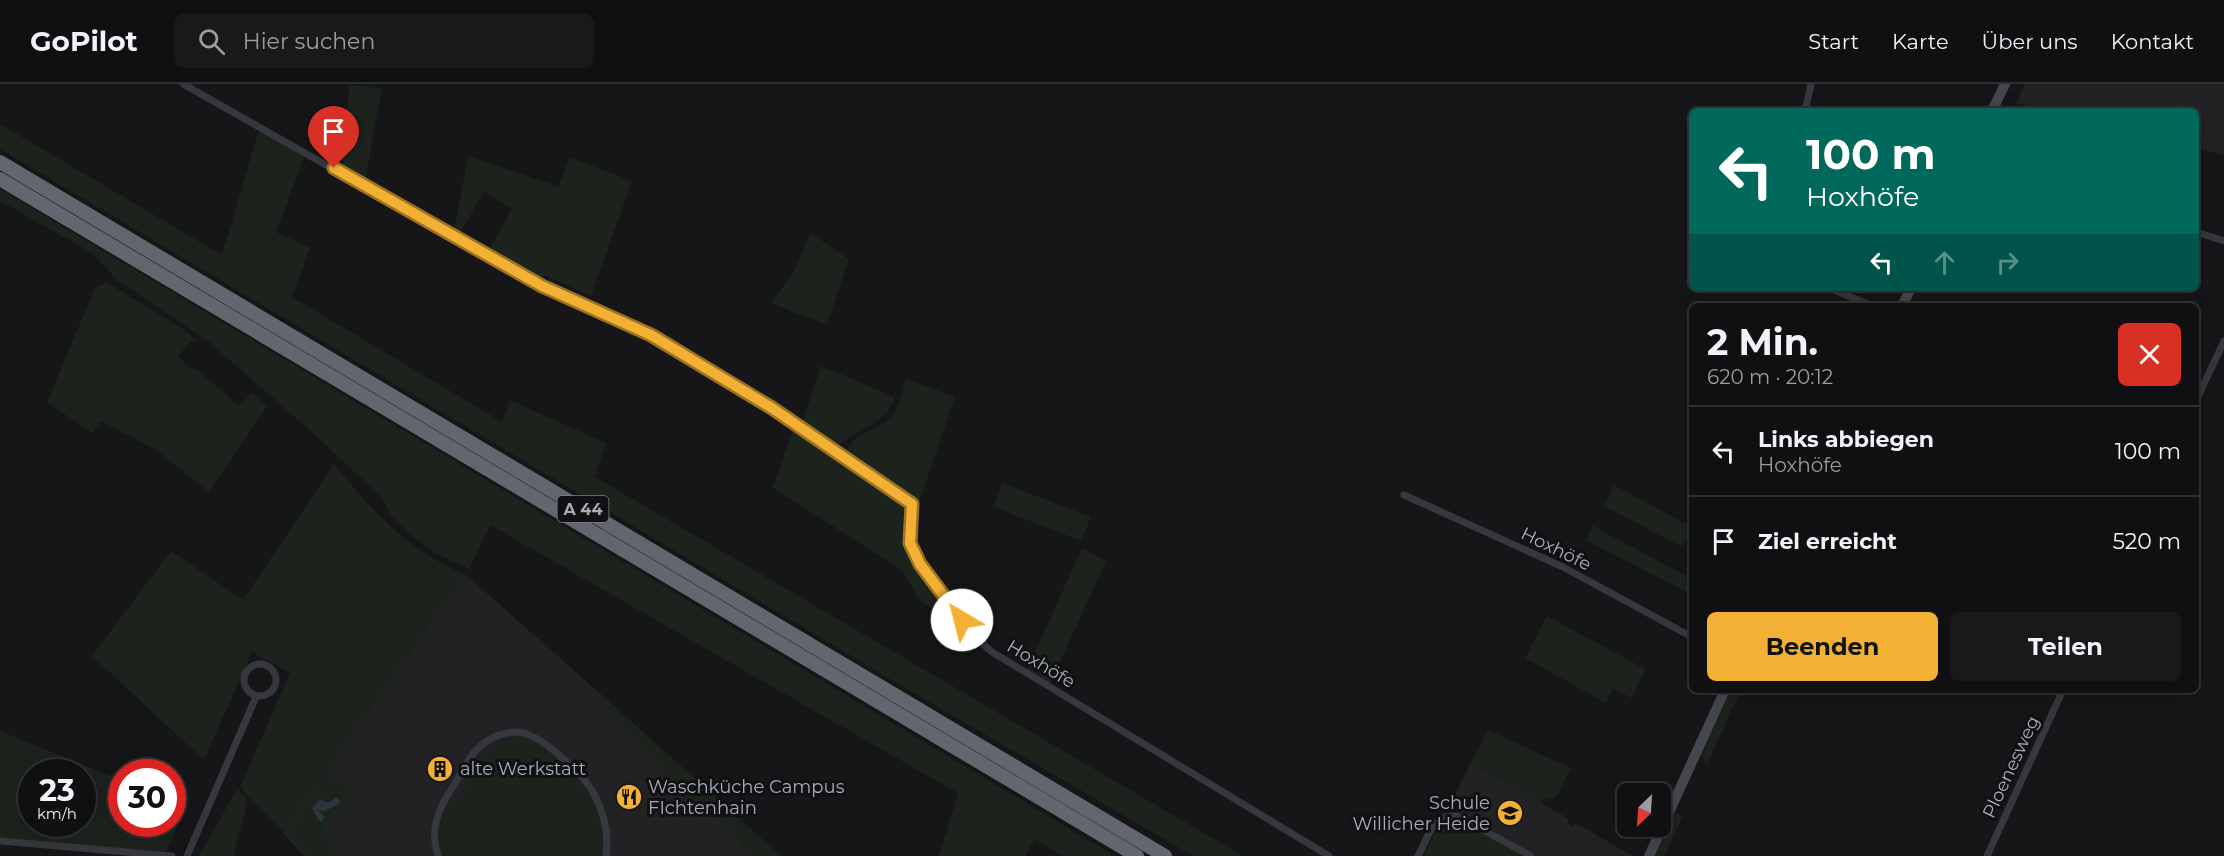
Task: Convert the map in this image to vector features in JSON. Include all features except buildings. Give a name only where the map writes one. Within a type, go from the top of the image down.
[{"type":"highway","name":"A 44","points":[[0,162],[1165,856]]},
{"type":"highway","name":"A 44","points":[[0,179],[1137,856]]},
{"type":"main road","points":[[1993,108],[2005,84]]},
{"type":"main road","points":[[1649,856],[1724,693]]},
{"type":"street","name":"Hoxhöfe","points":[[183,84],[542,286],[651,335],[835,450],[912,504],[910,543],[920,564],[976,638],[984,645],[1329,856]]},
{"type":"street","points":[[1806,108],[1811,84]]},
{"type":"street","points":[[2199,233],[2224,242]]},
{"type":"street","points":[[1837,291],[1865,303]]},
{"type":"street","points":[[2199,395],[2224,341]]},
{"type":"street","name":"Hoxhöfe","points":[[1404,495],[1563,567],[1689,635]]},
{"type":"street","points":[[265,664],[276,678],[273,691],[265,696],[256,697],[245,686],[243,679],[251,666],[265,664]]},
{"type":"street","name":"Ploenesweg","points":[[1987,856],[2062,693]]},
{"type":"street","points":[[187,856],[256,697]]},
{"type":"street","points":[[438,856],[434,838],[436,817],[476,751],[486,741],[503,734],[519,732],[532,736],[559,755],[591,788],[603,816],[606,856]]},
{"type":"street","points":[[1418,856],[1437,819],[1445,815],[1458,816],[1531,856]]},
{"type":"street","points":[[0,841],[172,856]]},
{"type":"shaded area","points":[[2025,84],[2224,84],[2224,155],[2199,149],[2199,108],[2035,108],[2016,103]]},
{"type":"shaded area","points":[[349,85],[382,88],[365,181],[343,169]]},
{"type":"shaded area","points":[[0,124],[222,255],[259,130],[305,155],[276,232],[310,248],[292,297],[502,422],[510,400],[606,443],[595,477],[1243,856],[1193,856],[890,679],[0,149]]},
{"type":"shaded area","points":[[468,156],[559,187],[569,157],[632,181],[591,296],[544,275],[542,283],[488,251],[512,209],[484,192],[459,234],[454,231]]},
{"type":"shaded area","points":[[0,189],[1115,856],[1063,856],[1034,839],[1025,856],[939,856],[958,793],[490,525],[469,569],[435,553],[412,536],[390,514],[381,497],[313,433],[209,342],[116,279],[92,253],[0,201]]},
{"type":"shaded area","points":[[810,233],[849,259],[827,325],[771,303],[794,271]]},
{"type":"shaded area","points":[[106,282],[183,329],[196,341],[191,341],[178,356],[188,367],[196,369],[239,406],[252,393],[267,406],[209,492],[155,449],[101,421],[92,433],[47,402],[95,288]]},
{"type":"shaded area","points":[[821,366],[895,397],[891,406],[872,425],[839,444],[832,445],[802,423]]},
{"type":"shaded area","points":[[906,379],[955,397],[918,506],[845,454],[848,447],[858,437],[889,419],[900,401]]},
{"type":"shaded area","points":[[794,426],[910,508],[906,546],[953,616],[950,624],[918,598],[902,570],[773,488]]},
{"type":"shaded area","points":[[334,464],[392,528],[426,554],[465,574],[284,832],[240,787],[290,673],[252,652],[204,760],[92,656],[171,551],[243,600]]},
{"type":"shaded area","points":[[1002,483],[1091,517],[1081,541],[994,507]]},
{"type":"shaded area","points":[[1614,485],[1689,525],[1689,533],[1682,547],[1604,506]]},
{"type":"shaded area","points":[[1593,526],[1689,577],[1689,593],[1586,540]]},
{"type":"shaded area","points":[[1082,548],[1106,561],[1050,684],[1027,670]]},
{"type":"shaded area","points":[[465,574],[612,704],[607,711],[652,757],[690,805],[709,804],[737,837],[748,856],[304,856],[283,833]]},
{"type":"shaded area","points":[[1547,616],[1645,669],[1632,698],[1613,689],[1606,703],[1525,658]]},
{"type":"shaded area","points":[[1730,693],[1740,693],[1707,764],[1701,755]]},
{"type":"shaded area","points":[[612,704],[781,856],[748,856],[737,837],[709,804],[690,805],[652,757],[607,711]]},
{"type":"shaded area","points":[[1488,730],[1571,768],[1557,796],[1548,801],[1546,798],[1542,800],[1543,804],[1471,763]]},
{"type":"shaded area","points":[[0,731],[69,759],[18,759],[18,837],[96,837],[96,770],[108,775],[108,837],[173,837],[166,852],[0,839]]},
{"type":"shaded area","points":[[519,737],[553,755],[582,783],[593,800],[600,818],[603,837],[602,856],[442,856],[437,825],[448,799],[453,803],[478,769],[472,763],[483,752],[498,741]]},
{"type":"shaded area","name":"Schule Willicher Heide","points":[[1471,763],[1569,819],[1567,823],[1573,826],[1576,823],[1633,856],[1538,856],[1449,807]]},
{"type":"shaded area","points":[[327,772],[358,792],[340,813],[335,810],[323,829],[336,847],[330,856],[310,856],[286,834]]},
{"type":"shaded area","points":[[237,789],[247,799],[234,856],[199,856]]},
{"type":"shaded area","points":[[336,797],[340,800],[339,804],[325,811],[317,810],[324,816],[322,822],[319,821],[312,808],[320,799],[328,803]]},
{"type":"shaded area","points":[[1675,812],[1683,816],[1664,856],[1654,856],[1663,837],[1671,837],[1671,820]]},
{"type":"shaded area","points":[[1447,818],[1459,820],[1524,856],[1423,856],[1441,821]]},
{"type":"place","name":"alte Werkstatt","points":[[440,769]]},
{"type":"place","name":"Waschküche Campus FIchtenhain","points":[[629,797]]},
{"type":"place","name":"Schule Willicher Heide","points":[[1510,813]]},
{"type":"route","points":[[334,168],[542,286],[651,335],[772,408],[912,504],[910,543],[920,564],[962,620]]}]
